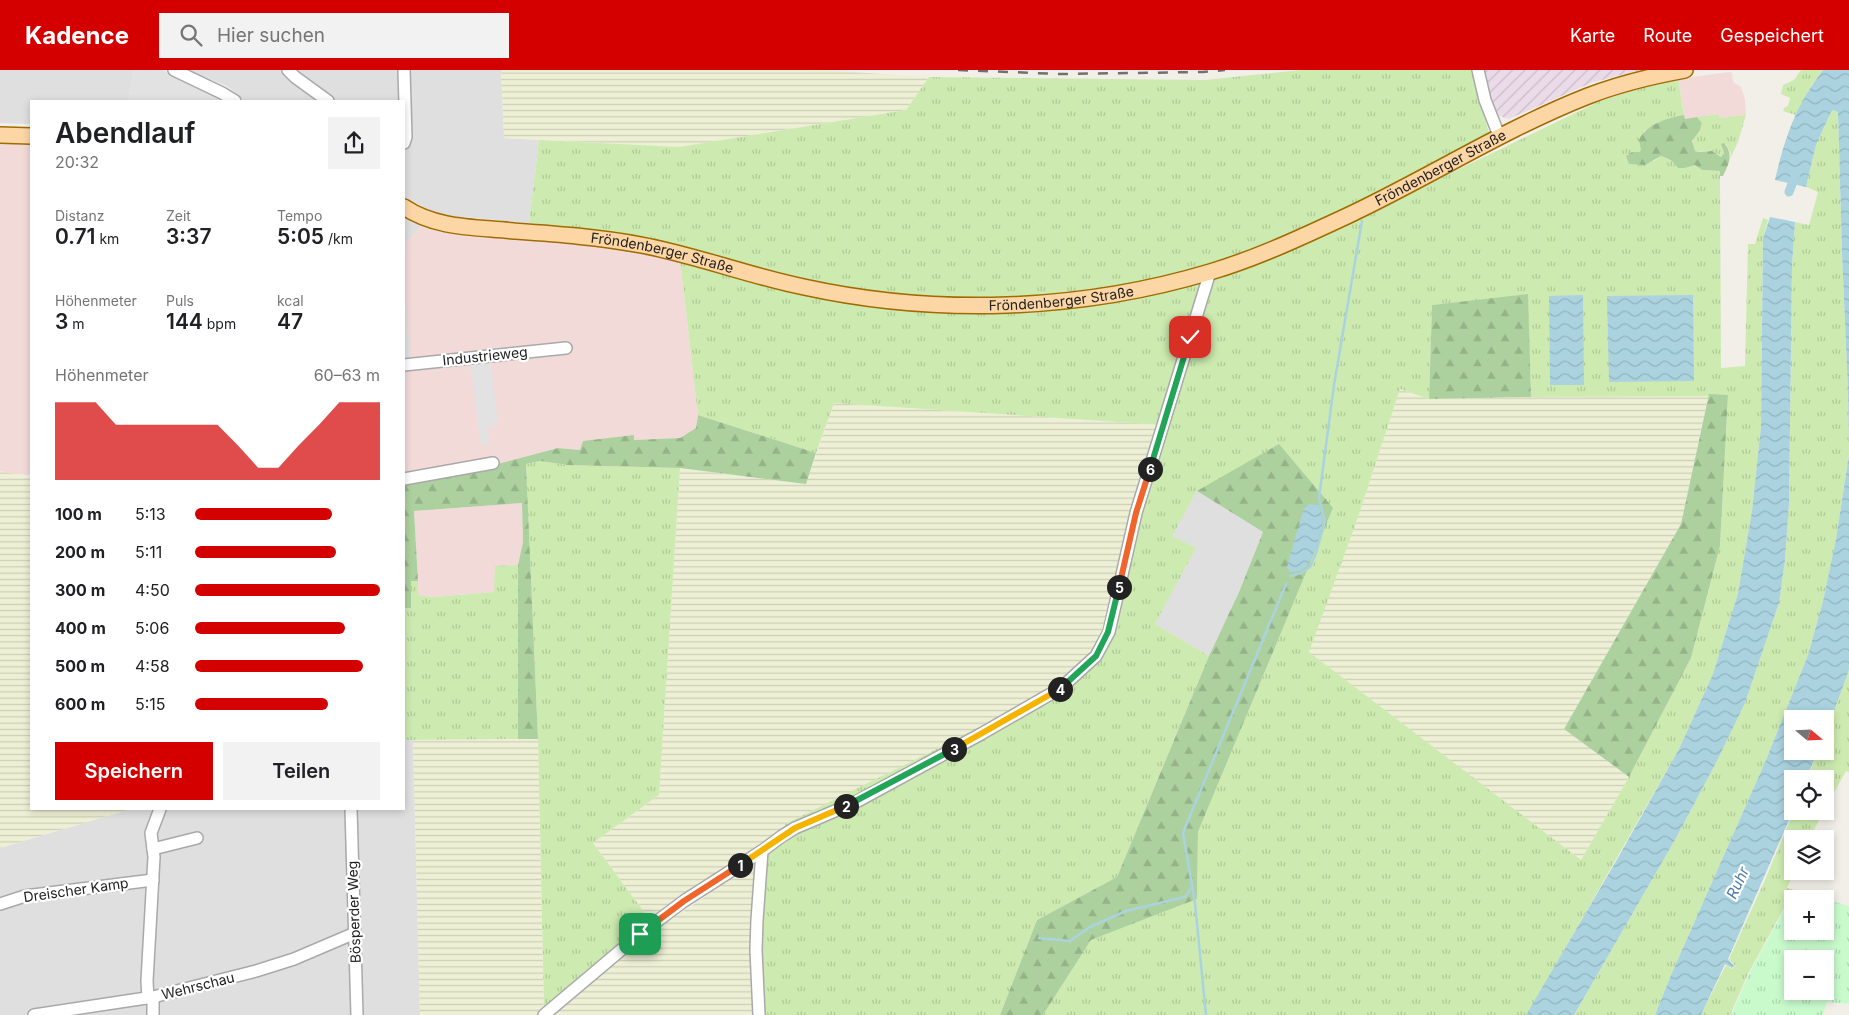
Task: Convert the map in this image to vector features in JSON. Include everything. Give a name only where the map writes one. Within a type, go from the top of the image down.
[{"type":"main road","name":"Fröndenberger Straße","points":[[405,208],[420,216],[460,227],[598,238],[642,245],[802,287],[892,301],[965,305],[1044,303],[1140,289],[1210,272],[1286,244],[1352,214],[1500,138],[1588,96],[1657,75],[1685,70]]},
{"type":"main road","points":[[0,134],[30,136]]},
{"type":"street","points":[[174,70],[233,100]]},
{"type":"street","points":[[288,70],[327,100]]},
{"type":"street","points":[[404,70],[405,100]]},
{"type":"street","points":[[1478,70],[1485,100],[1500,138]]},
{"type":"street","points":[[405,104],[405,140]]},
{"type":"street","points":[[544,1015],[640,934],[684,901],[795,828],[856,802],[981,734],[1061,688],[1096,656],[1108,632],[1136,513],[1210,272]]},
{"type":"street","name":"Industrieweg","points":[[405,365],[566,348]]},
{"type":"street","points":[[405,479],[493,463]]},
{"type":"street","points":[[153,1015],[147,981],[153,880],[152,833],[160,810]]},
{"type":"street","name":"Bösperder Weg","points":[[351,810],[357,1015]]},
{"type":"street","points":[[153,849],[197,838]]},
{"type":"street","points":[[759,1015],[756,920],[762,851]]},
{"type":"street","name":"Dreischer Kamp","points":[[0,904],[25,896],[153,880]]},
{"type":"street","name":"Wehrschau","points":[[34,1015],[150,998],[278,966],[355,933]]},
{"type":"shaded area","points":[[0,70],[134,70],[128,100],[30,100],[30,124],[0,123]]},
{"type":"shaded area","points":[[134,70],[162,70],[219,95],[216,100],[128,100]]},
{"type":"shaded area","points":[[188,70],[501,70],[504,138],[539,140],[529,223],[440,215],[405,198],[405,100],[244,100],[227,86]]},
{"type":"shaded area","points":[[1481,70],[1640,70],[1591,83],[1509,119],[1499,116],[1492,104]]},
{"type":"shaded area","points":[[1732,73],[1733,82],[1741,87],[1745,99],[1746,115],[1720,118],[1719,114],[1685,119],[1678,79]]},
{"type":"shaded area","points":[[0,143],[30,145],[30,475],[9,474],[0,471]]},
{"type":"shaded area","points":[[405,216],[422,225],[405,243]]},
{"type":"shaded area","points":[[422,225],[467,236],[635,249],[680,260],[698,415],[696,428],[680,438],[634,440],[634,435],[580,450],[558,448],[479,469],[405,482],[405,243]]},
{"type":"shaded area","points":[[405,305],[406,305],[411,360],[405,361]]},
{"type":"shaded area","points":[[491,361],[498,425],[488,426],[489,444],[481,445],[470,363]]},
{"type":"shaded area","points":[[1197,491],[1263,532],[1239,592],[1209,656],[1155,624],[1195,548],[1171,536]]},
{"type":"shaded area","points":[[522,503],[523,542],[518,565],[495,567],[495,592],[433,597],[418,595],[414,511]]},
{"type":"shaded area","points":[[405,740],[413,740],[420,1015],[0,1015],[0,848],[128,810],[405,810]]},
{"type":"green space","points":[[501,70],[820,70],[929,77],[906,110],[679,147],[504,138]]},
{"type":"green space","points":[[1301,70],[1471,70],[1490,136],[1359,204],[1275,241],[1211,264],[1142,281],[1052,298],[889,296],[801,282],[642,239],[529,223],[539,140],[679,147],[906,110],[929,77],[1205,80]]},
{"type":"green space","points":[[1801,70],[1823,70],[1811,86],[1796,115],[1783,111],[1788,106],[1790,98],[1781,94],[1783,85],[1794,80]]},
{"type":"green space","points":[[1678,79],[1684,115],[1668,119],[1644,131],[1641,150],[1639,152],[1632,152],[1654,161],[1661,156],[1671,160],[1678,168],[1695,165],[1702,170],[1720,171],[1721,368],[1745,366],[1748,244],[1755,244],[1763,218],[1768,220],[1763,238],[1761,426],[1752,511],[1738,593],[1713,674],[1679,749],[1527,1015],[1043,1015],[1091,940],[1197,899],[1198,832],[1333,508],[1197,491],[1172,536],[1196,548],[1155,624],[1209,656],[1117,877],[1037,920],[1000,1015],[756,1015],[755,865],[784,842],[785,824],[1056,690],[1094,659],[1108,632],[1164,425],[834,403],[816,453],[698,415],[680,260],[818,296],[1052,309],[1166,291],[1251,265],[1366,214],[1600,101]],"holes":[[[1527,295],[1531,397],[1728,396],[1720,546],[1691,658],[1629,777],[1581,860],[1309,652],[1357,520],[1400,389],[1429,399],[1432,305]]]},
{"type":"green space","points":[[1833,110],[1838,112],[1849,455],[1836,540],[1823,601],[1808,655],[1786,710],[1784,710],[1784,715],[1766,760],[1655,1015],[1574,1015],[1676,838],[1717,761],[1745,703],[1779,603],[1785,560],[1789,504],[1792,266],[1795,222],[1809,225],[1818,192],[1806,187],[1816,145]]},
{"type":"green space","points":[[1719,114],[1720,118],[1746,115],[1738,142],[1730,159],[1731,154],[1726,144],[1722,148],[1724,153],[1721,157],[1712,151],[1695,151],[1692,145],[1702,123],[1697,117]]},
{"type":"green space","points":[[1684,115],[1685,119],[1697,117],[1702,123],[1700,130],[1692,141],[1695,151],[1712,151],[1721,157],[1724,153],[1721,144],[1724,143],[1727,147],[1730,159],[1723,176],[1720,176],[1720,171],[1702,170],[1695,165],[1678,168],[1671,160],[1661,156],[1645,165],[1629,164],[1626,156],[1641,150],[1639,140],[1646,130],[1665,120]]},
{"type":"green space","points":[[1528,294],[1531,397],[1429,399],[1432,305]]},
{"type":"green space","points":[[1400,389],[1429,399],[1709,394],[1681,524],[1564,729],[1629,777],[1581,860],[1308,652],[1357,520]]},
{"type":"green space","points":[[1709,394],[1728,395],[1720,546],[1691,658],[1629,777],[1564,729],[1681,524]]},
{"type":"green space","points":[[834,403],[1165,425],[1108,632],[1094,659],[1056,690],[784,842],[755,865],[756,1015],[554,1015],[644,937],[708,895],[703,884],[650,920],[593,843],[659,795],[680,468],[806,484]]},
{"type":"green space","points":[[698,415],[816,453],[806,484],[680,468],[567,465],[540,461],[526,464],[538,739],[518,739],[518,565],[523,542],[522,503],[414,511],[418,581],[411,581],[411,608],[405,608],[405,482],[479,469],[558,448],[580,450],[583,441],[634,435],[634,440],[680,438],[696,428]]},
{"type":"green space","points":[[1279,444],[1333,508],[1198,832],[1197,899],[1091,940],[1043,1015],[1000,1015],[1037,920],[1117,877],[1263,532],[1197,491]]},
{"type":"green space","points":[[540,461],[567,465],[680,468],[659,795],[593,843],[650,920],[544,1007],[538,739],[526,464]]},
{"type":"green space","points":[[0,471],[30,478],[30,810],[128,810],[0,848]]},
{"type":"green space","points":[[518,565],[518,739],[405,740],[405,608],[411,608],[411,580],[418,581],[418,595],[433,597],[494,592],[495,566]]},
{"type":"green space","points":[[1849,670],[1849,772],[1846,771],[1834,793],[1834,770],[1811,770],[1814,760],[1834,760],[1834,711]]},
{"type":"green space","points":[[538,739],[544,1015],[420,1015],[413,740]]},
{"type":"green space","points":[[1790,820],[1819,820],[1814,830],[1786,830]]},
{"type":"green space","points":[[1784,835],[1784,880],[1790,880],[1787,888],[1794,890],[1784,890],[1784,908],[1748,974],[1730,1015],[1701,1015],[1726,965],[1732,969],[1735,966],[1729,959]]},
{"type":"green space","points":[[1834,902],[1849,906],[1849,1004],[1827,1002],[1823,1015],[1731,1015],[1749,974],[1784,910],[1784,940],[1834,940]]},
{"type":"water","points":[[1823,70],[1849,70],[1849,455],[1838,112],[1833,110],[1830,114],[1816,145],[1806,187],[1775,180],[1787,136],[1793,122],[1806,96]]},
{"type":"water","points":[[1770,217],[1795,222],[1792,266],[1789,504],[1785,560],[1779,603],[1745,703],[1717,761],[1676,838],[1574,1015],[1526,1015],[1679,749],[1713,674],[1738,593],[1752,511],[1761,426],[1763,238]]},
{"type":"water","points":[[1583,295],[1584,385],[1550,385],[1549,296]]},
{"type":"water","points":[[1693,295],[1694,381],[1609,382],[1607,296]]},
{"type":"water","points":[[1849,455],[1849,670],[1834,711],[1786,710],[1808,655],[1823,601],[1836,539]]},
{"type":"water","points":[[1310,504],[1319,505],[1323,521],[1315,551],[1307,566],[1300,571],[1290,572],[1287,568],[1288,563],[1304,508]]},
{"type":"water","name":"Ruhr","points":[[1784,715],[1784,760],[1814,760],[1810,770],[1784,770],[1784,820],[1789,820],[1728,959],[1734,966],[1732,968],[1725,964],[1701,1015],[1655,1015],[1671,975]]},
{"type":"waterway","points":[[1789,192],[1796,174]]},
{"type":"waterway","points":[[1290,576],[1301,573],[1310,567],[1325,521],[1319,498],[1334,385],[1362,221]]},
{"type":"waterway","points":[[1206,1015],[1195,903],[1183,833],[1286,584]]},
{"type":"waterway","points":[[1039,938],[1070,941],[1090,927],[1126,911],[1185,897],[1192,887]]},
{"type":"railway","points":[[958,70],[1060,74],[1225,70]]},
{"type":"route","points":[[640,934],[684,901],[795,828],[856,802],[981,734],[1061,688],[1096,656],[1108,632],[1136,513],[1190,337]]}]
